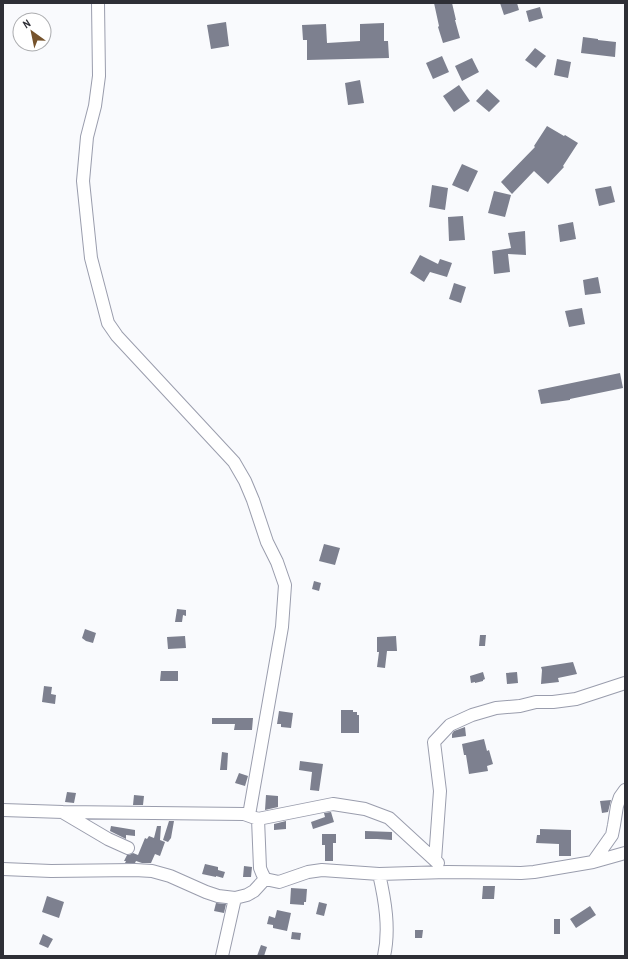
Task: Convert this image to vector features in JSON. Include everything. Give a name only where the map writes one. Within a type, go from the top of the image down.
[{"type":"street","points":[[98,3],[99,76],[96,106],[87,137],[83,181],[91,258],[108,324],[117,336],[234,462],[245,481],[253,500],[266,542],[277,562],[285,585],[282,627],[254,817],[260,868],[265,880]]},
{"type":"street","points":[[435,860],[440,791],[434,742],[450,725],[472,715],[496,708],[520,706],[536,702],[553,702],[576,699],[625,683]]},
{"type":"street","points":[[593,862],[612,835],[617,806],[620,797],[625,790]]},
{"type":"street","points":[[3,810],[244,814],[254,817],[332,804],[365,809],[389,818],[447,872]]},
{"type":"street","points":[[63,812],[108,839],[128,848]]},
{"type":"street","points":[[265,880],[279,882],[308,872],[322,870],[379,874],[447,872],[521,873],[593,862],[625,852]]},
{"type":"street","points":[[3,869],[51,871],[152,871],[170,876],[218,896],[235,898],[247,895],[254,891],[265,880]]},
{"type":"street","points":[[379,874],[384,895],[387,921],[386,947],[384,956]]},
{"type":"street","points":[[222,956],[235,898]]},
{"type":"building","points":[[434,3],[452,3],[460,38],[443,43],[438,27]]},
{"type":"building","points":[[500,3],[517,3],[519,10],[504,15]]},
{"type":"building","points":[[540,7],[543,18],[529,22],[526,11]]},
{"type":"building","points":[[226,22],[229,46],[211,49],[207,25]]},
{"type":"building","points":[[384,23],[384,41],[388,41],[389,58],[307,60],[307,40],[303,40],[302,25],[326,24],[327,43],[360,41],[360,24]]},
{"type":"building","points":[[583,37],[616,42],[615,57],[581,53]]},
{"type":"building","points":[[535,48],[546,56],[536,68],[525,60]]},
{"type":"building","points":[[442,56],[449,72],[433,79],[426,63]]},
{"type":"building","points":[[472,58],[479,72],[462,81],[455,66]]},
{"type":"building","points":[[557,59],[571,62],[568,78],[554,75]]},
{"type":"building","points":[[360,80],[364,103],[348,105],[345,83]]},
{"type":"building","points":[[459,85],[470,101],[454,112],[443,96]]},
{"type":"building","points":[[487,89],[500,101],[489,112],[476,101]]},
{"type":"building","points":[[547,126],[578,143],[563,166],[564,167],[548,184],[534,171],[512,194],[501,182],[535,147],[534,146]]},
{"type":"building","points":[[462,164],[478,171],[468,192],[452,185]]},
{"type":"building","points":[[432,185],[448,188],[445,210],[429,207]]},
{"type":"building","points":[[611,186],[615,202],[599,206],[595,189]]},
{"type":"building","points":[[494,191],[511,195],[505,217],[488,213]]},
{"type":"building","points":[[463,216],[465,240],[449,241],[448,217]]},
{"type":"building","points":[[573,222],[576,239],[560,242],[558,225]]},
{"type":"building","points":[[525,231],[526,255],[508,254],[510,272],[494,274],[492,251],[511,248],[508,233]]},
{"type":"building","points":[[420,255],[438,264],[440,259],[452,263],[447,277],[430,272],[424,282],[410,273]]},
{"type":"building","points":[[598,277],[601,293],[585,295],[583,280]]},
{"type":"building","points":[[454,283],[466,287],[461,303],[449,299]]},
{"type":"building","points":[[582,308],[585,324],[569,327],[565,311]]},
{"type":"building","points":[[620,373],[623,388],[570,400],[541,404],[538,390]]},
{"type":"building","points":[[324,544],[340,548],[335,565],[319,561]]},
{"type":"building","points":[[314,581],[321,583],[319,591],[312,589]]},
{"type":"building","points":[[177,609],[186,610],[186,616],[183,615],[182,622],[175,622]]},
{"type":"building","points":[[85,629],[96,633],[93,643],[82,638]]},
{"type":"building","points":[[480,635],[486,635],[485,646],[479,646]]},
{"type":"building","points":[[185,636],[186,648],[168,649],[167,637]]},
{"type":"building","points":[[396,636],[397,651],[387,651],[385,668],[377,667],[379,652],[377,652],[377,637]]},
{"type":"building","points":[[573,662],[577,674],[558,678],[559,682],[541,684],[541,667]]},
{"type":"building","points":[[161,671],[178,671],[178,681],[160,681]]},
{"type":"building","points":[[483,672],[485,679],[483,681],[471,683],[470,676]]},
{"type":"building","points":[[517,672],[518,683],[507,684],[506,673]]},
{"type":"building","points":[[44,686],[52,687],[51,694],[56,695],[55,704],[42,702]]},
{"type":"building","points":[[341,710],[353,710],[353,712],[357,712],[357,715],[359,715],[359,733],[341,733]]},
{"type":"building","points":[[279,711],[293,713],[291,728],[281,727],[281,724],[277,724]]},
{"type":"building","points":[[212,718],[253,718],[252,730],[234,730],[235,724],[212,724]]},
{"type":"building","points":[[465,727],[466,736],[452,738],[454,731]]},
{"type":"building","points":[[484,739],[487,751],[489,750],[493,764],[487,766],[488,771],[469,774],[466,755],[464,755],[462,744]]},
{"type":"building","points":[[222,752],[228,753],[227,770],[220,770]]},
{"type":"building","points":[[300,761],[323,764],[319,791],[310,790],[312,772],[299,770]]},
{"type":"building","points":[[239,773],[248,776],[245,786],[235,783]]},
{"type":"building","points":[[67,792],[76,793],[74,803],[65,802]]},
{"type":"building","points":[[134,795],[144,796],[143,805],[133,805]]},
{"type":"building","points":[[266,795],[278,796],[278,807],[265,810]]},
{"type":"building","points":[[611,800],[608,812],[602,813],[600,801]]},
{"type":"building","points":[[331,812],[334,822],[313,829],[311,822],[325,817],[324,813]]},
{"type":"building","points":[[169,821],[174,821],[171,838],[168,842],[163,840]]},
{"type":"building","points":[[286,821],[286,829],[274,830],[274,824]]},
{"type":"building","points":[[111,826],[135,830],[135,836],[126,835],[126,839],[110,831]]},
{"type":"building","points":[[157,826],[161,826],[160,840],[165,842],[160,856],[155,854],[151,863],[136,861],[135,863],[125,863],[126,861],[124,861],[127,855],[133,853],[138,855],[145,838],[147,839],[149,836],[154,838]]},
{"type":"building","points":[[540,829],[571,830],[571,856],[559,856],[559,844],[536,843],[537,835],[540,835]]},
{"type":"building","points":[[365,831],[392,832],[392,840],[365,839]]},
{"type":"building","points":[[322,834],[336,834],[336,843],[333,843],[333,861],[325,861],[325,845],[322,845]]},
{"type":"building","points":[[205,864],[218,867],[218,870],[225,872],[223,878],[202,874]]},
{"type":"building","points":[[244,866],[252,867],[251,877],[243,877]]},
{"type":"building","points":[[483,886],[495,886],[494,899],[482,899]]},
{"type":"building","points":[[291,888],[307,889],[306,902],[304,902],[304,905],[290,904]]},
{"type":"building","points":[[47,896],[64,902],[59,918],[42,912]]},
{"type":"building","points":[[319,902],[327,904],[324,916],[316,914]]},
{"type":"building","points":[[216,903],[226,904],[224,913],[214,911]]},
{"type":"building","points":[[590,906],[596,915],[576,928],[570,919]]},
{"type":"building","points":[[277,910],[291,913],[287,931],[273,928],[273,925],[267,924],[269,916],[275,918]]},
{"type":"building","points":[[554,919],[560,919],[560,934],[554,934]]},
{"type":"building","points":[[415,930],[423,930],[422,938],[415,938]]},
{"type":"building","points":[[292,932],[301,933],[300,940],[291,939]]},
{"type":"building","points":[[43,934],[53,939],[48,948],[39,944]]},
{"type":"building","points":[[261,945],[267,947],[264,956],[257,956]]}]
